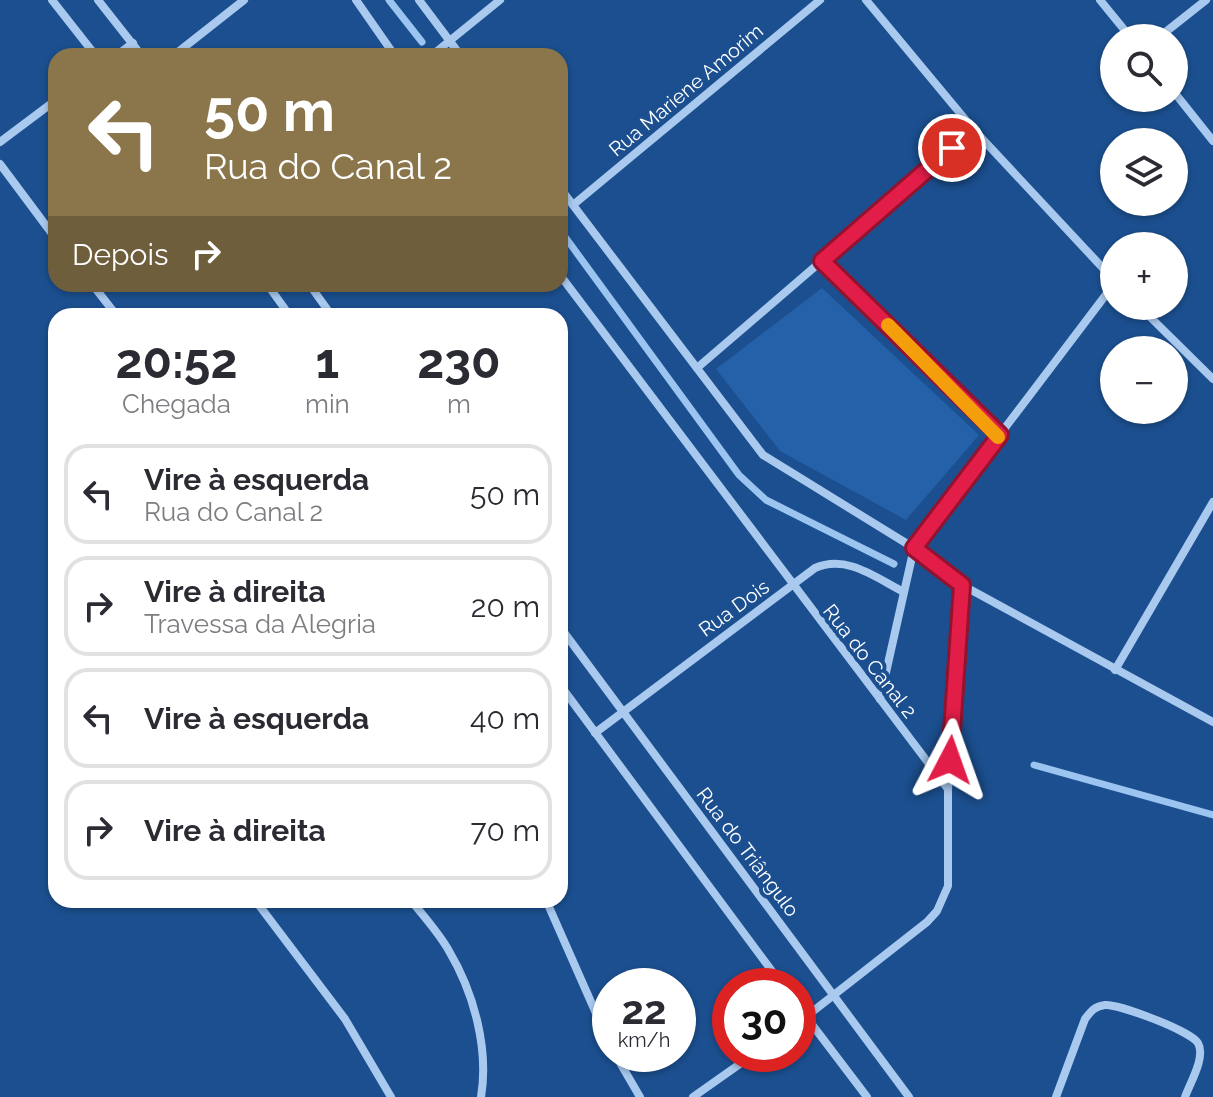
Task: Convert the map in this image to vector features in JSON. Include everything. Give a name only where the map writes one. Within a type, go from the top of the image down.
[{"type":"street","points":[[52,0],[90,48]]},
{"type":"street","points":[[98,0],[136,48]]},
{"type":"street","points":[[183,48],[244,0]]},
{"type":"street","points":[[356,0],[389,48]]},
{"type":"street","points":[[419,0],[455,48]]},
{"type":"street","points":[[440,48],[500,0]]},
{"type":"street","name":"Rua Mariene Amorim","points":[[573,205],[820,0]]},
{"type":"street","points":[[866,0],[974,130],[1100,267]]},
{"type":"street","points":[[1100,0],[1120,24]]},
{"type":"street","points":[[1176,24],[1206,0]]},
{"type":"street","points":[[126,48],[133,43]]},
{"type":"street","points":[[0,142],[48,106]]},
{"type":"street","points":[[1188,110],[1213,141]]},
{"type":"street","points":[[697,368],[974,130]]},
{"type":"street","points":[[0,164],[48,228]]},
{"type":"street","points":[[568,198],[763,455],[914,548],[962,585],[1213,722]]},
{"type":"street","points":[[822,261],[1000,435]]},
{"type":"street","name":"Rua do Canal 2","points":[[568,286],[791,586],[948,789]]},
{"type":"street","points":[[98,292],[111,308]]},
{"type":"street","points":[[880,699],[914,548],[1100,301]]},
{"type":"street","points":[[1153,320],[1213,379]]},
{"type":"street","points":[[1115,670],[1213,502]]},
{"type":"street","name":"Rua Dois","points":[[595,733],[815,568],[837,562],[849,564],[904,592]]},
{"type":"street","points":[[816,1009],[937,911],[948,886],[948,789],[962,585]]},
{"type":"street","name":"Rua do Triângulo","points":[[568,638],[909,1097]]},
{"type":"street","points":[[568,696],[770,968]]},
{"type":"street","points":[[261,908],[345,1019],[391,1097]]},
{"type":"street","points":[[417,908],[450,951],[471,1002],[483,1051],[481,1097]]},
{"type":"street","points":[[550,908],[592,1004]]},
{"type":"street","points":[[1056,1097],[1085,1019],[1091,1010],[1111,1005],[1181,1030],[1198,1042],[1201,1053],[1185,1097]]},
{"type":"street","points":[[816,1030],[867,1097]]},
{"type":"street","points":[[625,1072],[640,1097]]},
{"type":"street","points":[[693,1097],[728,1072]]},
{"type":"shaded area","points":[[822,288],[979,435],[906,520],[780,451],[716,369]]},
{"type":"waterway","points":[[389,0],[422,42]]},
{"type":"waterway","points":[[568,241],[739,475],[766,500],[894,564]]},
{"type":"waterway","points":[[1034,765],[1213,815]]},
{"type":"slow traffic","points":[[888,325],[1000,435],[998,437]]},
{"type":"route","points":[[950,760],[962,585],[914,548],[1000,435],[822,261],[952,148]]}]
